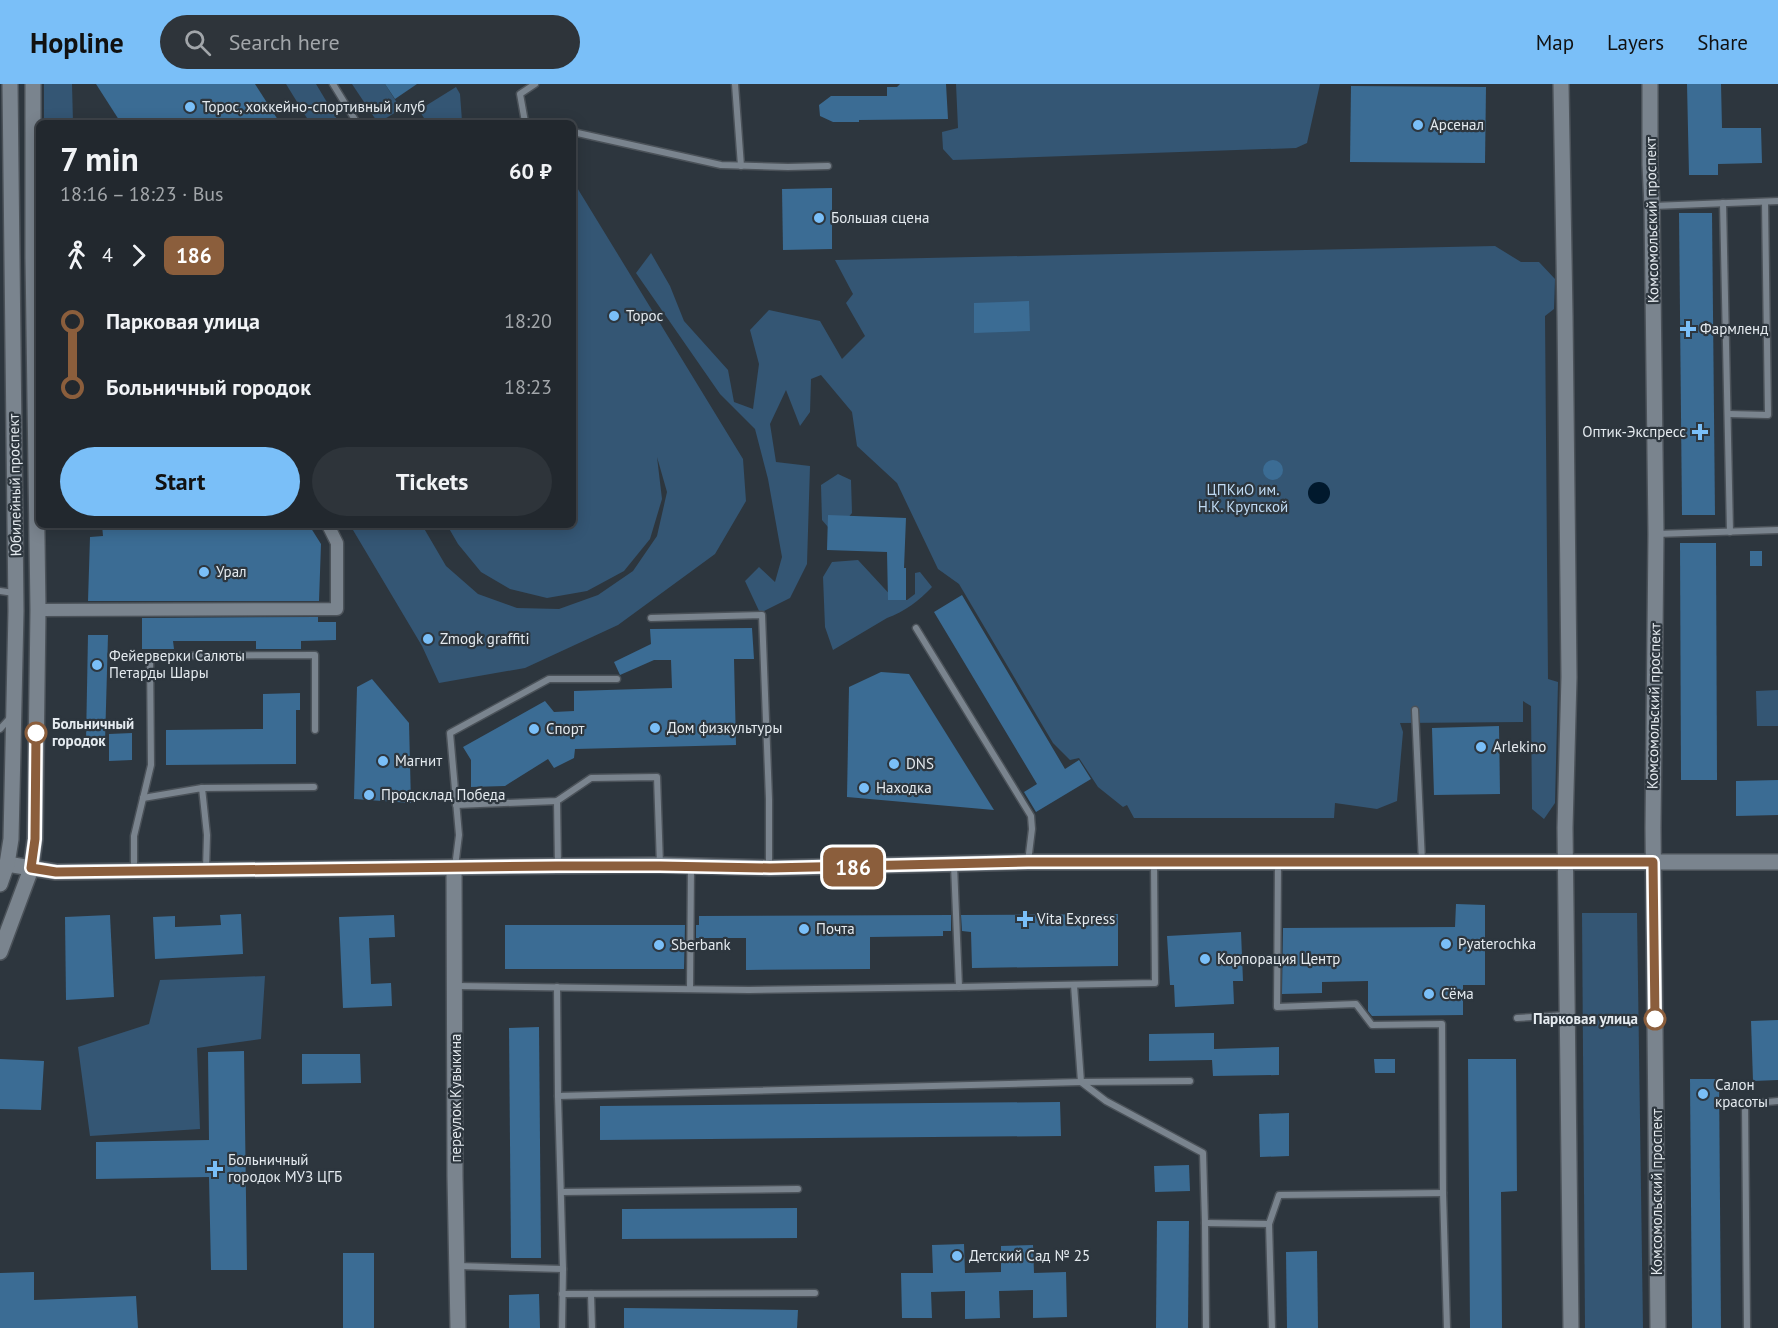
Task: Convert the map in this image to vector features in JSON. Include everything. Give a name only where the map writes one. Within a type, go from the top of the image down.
[{"type":"main road","name":"Юбилейный проспект","points":[[0,884],[11,839],[15,712],[16,593],[10,84]]},
{"type":"main road","name":"Юбилейный проспект","points":[[33,84],[36,258]]},
{"type":"main road","points":[[1561,84],[1569,677],[1564,828],[1570,1328]]},
{"type":"main road","name":"Комсомольский проспект","points":[[1650,84],[1656,534],[1653,862],[1658,1328]]},
{"type":"main road","name":"Юбилейный проспект","points":[[0,952],[31,868],[35,839],[38,528]]},
{"type":"main road","points":[[4,862],[56,872],[134,872],[558,866],[770,868],[1028,862],[1778,862]]},
{"type":"main road","name":"переулок Кувыкина","points":[[454,868],[458,1328]]},
{"type":"street","points":[[38,610],[337,609],[337,543],[330,528]]},
{"type":"lane","points":[[333,84],[355,120]]},
{"type":"lane","points":[[525,120],[520,94],[535,84]]},
{"type":"lane","points":[[735,84],[741,166]]},
{"type":"lane","points":[[576,133],[721,165],[828,166]]},
{"type":"lane","points":[[1652,206],[1778,201]]},
{"type":"lane","points":[[1729,414],[1768,414],[1765,202]]},
{"type":"lane","points":[[1723,203],[1730,532]]},
{"type":"lane","points":[[1656,534],[1778,530]]},
{"type":"lane","points":[[0,591],[16,593]]},
{"type":"lane","points":[[651,618],[762,615],[770,868]]},
{"type":"lane","points":[[916,628],[1031,816],[1032,829],[1028,862]]},
{"type":"lane","points":[[134,872],[134,836],[151,765],[150,657],[315,656],[315,730]]},
{"type":"lane","points":[[454,868],[459,834],[450,733],[549,679],[617,679]]},
{"type":"lane","points":[[1415,711],[1422,862]]},
{"type":"lane","points":[[0,729],[15,712]]},
{"type":"lane","points":[[456,805],[557,801],[591,778],[657,777],[660,866]]},
{"type":"lane","points":[[143,798],[202,788],[314,787]]},
{"type":"lane","points":[[202,788],[207,835],[206,870]]},
{"type":"lane","points":[[557,801],[558,866]]},
{"type":"lane","points":[[1278,861],[1277,1007],[1356,1004],[1372,1025],[1442,1024],[1447,1328]]},
{"type":"lane","points":[[456,986],[749,990],[1155,982],[1154,862]]},
{"type":"lane","points":[[954,864],[959,987]]},
{"type":"lane","points":[[690,988],[691,866]]},
{"type":"lane","points":[[1074,985],[1081,1082],[1106,1101],[1203,1154],[1206,1328]]},
{"type":"lane","points":[[557,987],[562,1192],[562,1328]]},
{"type":"lane","points":[[1517,1018],[1567,1015]]},
{"type":"lane","points":[[558,1096],[1190,1081]]},
{"type":"lane","points":[[1747,1328],[1745,1104],[1778,1101]]},
{"type":"lane","points":[[562,1192],[798,1190]]},
{"type":"lane","points":[[1272,1328],[1269,1224],[1279,1196],[1443,1193]]},
{"type":"lane","points":[[1205,1223],[1269,1224]]},
{"type":"lane","points":[[458,1266],[563,1269]]},
{"type":"lane","points":[[562,1294],[815,1293]]},
{"type":"lane","points":[[591,1294],[592,1328]]},
{"type":"green space","points":[[44,84],[72,84],[73,120],[44,120]]},
{"type":"green space","points":[[286,84],[316,84],[337,119],[308,120]]},
{"type":"green space","points":[[352,84],[385,84],[401,109],[383,120],[376,120]]},
{"type":"green space","points":[[956,84],[1320,84],[1307,143],[1296,148],[953,160],[943,149],[942,132],[958,128]]},
{"type":"green space","points":[[456,87],[460,94],[462,120],[425,120],[419,110]]},
{"type":"green space","name":"Торос","points":[[576,186],[743,459],[746,501],[715,554],[618,625],[525,668],[439,683],[422,646],[352,528],[424,528],[446,566],[478,594],[517,608],[559,609],[598,595],[633,571],[657,536],[667,492],[657,457],[662,499],[650,539],[624,571],[587,591],[547,598],[510,589],[481,572],[458,544],[449,528],[576,528]]},
{"type":"green space","name":"ЦПКиО им. Н.К. Крупской","points":[[1495,246],[1521,262],[1539,262],[1555,279],[1554,309],[1545,316],[1548,679],[1558,682],[1555,803],[1544,819],[1532,809],[1531,706],[1523,701],[1523,722],[1400,723],[1403,732],[1397,801],[1377,809],[1335,803],[1334,818],[1134,818],[1127,805],[1123,807],[1098,787],[1079,758],[1070,760],[1053,743],[959,584],[938,569],[897,483],[857,446],[852,412],[821,375],[811,379],[810,412],[800,426],[786,390],[770,424],[776,462],[810,466],[807,564],[790,598],[760,613],[745,581],[759,567],[775,582],[782,557],[768,479],[755,429],[720,394],[636,273],[651,253],[670,286],[684,321],[728,370],[734,402],[753,409],[759,364],[750,330],[769,310],[820,321],[842,359],[865,336],[846,303],[853,294],[835,260]]},
{"type":"green space","points":[[838,474],[851,480],[852,513],[834,534],[822,520],[821,485]]},
{"type":"green space","points":[[858,560],[895,600],[907,600],[915,594],[915,573],[920,572],[932,587],[906,609],[833,650],[825,627],[823,577],[832,562]]},
{"type":"green space","points":[[1778,690],[1778,726],[1757,726],[1756,691]]},
{"type":"green space","points":[[1582,913],[1637,913],[1643,1328],[1585,1328]]},
{"type":"green space","points":[[265,976],[261,1039],[197,1048],[200,1129],[90,1136],[78,1047],[149,1024],[160,980]]},
{"type":"shaded area","points":[[1319,482],[1327,485],[1330,493],[1327,501],[1319,504],[1311,501],[1308,493],[1311,485]]},
{"type":"building","name":"Торос, хоккейно-спортивный клуб","points":[[96,84],[255,84],[278,120],[119,120]]},
{"type":"building","name":"Торос, хоккейно-спортивный клуб","points":[[385,84],[417,84],[395,99]]},
{"type":"building","points":[[900,84],[946,84],[948,119],[833,122],[820,116],[819,105],[831,96],[887,96],[887,87],[897,87]]},
{"type":"building","points":[[1687,84],[1721,84],[1722,128],[1761,128],[1762,163],[1718,164],[1718,175],[1689,175]]},
{"type":"building","name":"Арсенал","points":[[1351,86],[1486,87],[1485,163],[1350,162]]},
{"type":"building","points":[[832,188],[832,249],[783,250],[782,189]]},
{"type":"building","points":[[1679,213],[1712,213],[1715,515],[1682,515]]},
{"type":"building","points":[[1029,301],[1030,331],[974,333],[974,303]]},
{"type":"building","points":[[1269,460],[1277,460],[1283,466],[1283,474],[1277,480],[1269,480],[1263,474],[1263,466]]},
{"type":"building","points":[[828,515],[906,518],[904,568],[906,568],[906,600],[888,600],[887,552],[827,550]]},
{"type":"building","name":"Урал","points":[[102,528],[311,528],[321,544],[319,601],[88,601],[90,537],[103,536]]},
{"type":"building","points":[[1680,543],[1716,543],[1717,780],[1681,780]]},
{"type":"building","points":[[1750,551],[1762,551],[1762,566],[1750,566]]},
{"type":"building","points":[[962,595],[1065,769],[1079,760],[1091,779],[1036,812],[1024,792],[1037,784],[934,612]]},
{"type":"building","points":[[318,617],[318,622],[336,622],[336,640],[301,641],[301,649],[256,649],[256,641],[173,641],[174,649],[142,649],[142,618]]},
{"type":"building","points":[[752,628],[754,659],[734,659],[736,745],[575,749],[574,758],[554,768],[548,759],[505,786],[471,787],[471,760],[463,747],[545,701],[554,712],[574,711],[574,691],[672,688],[671,660],[654,660],[620,675],[614,662],[651,644],[650,629]]},
{"type":"building","points":[[88,635],[108,635],[105,742],[86,741]]},
{"type":"building","points":[[881,672],[909,674],[994,810],[847,797],[849,687]]},
{"type":"building","name":"Магнит","points":[[372,679],[409,723],[411,803],[354,799],[357,687]]},
{"type":"building","points":[[300,693],[300,710],[296,710],[296,764],[166,765],[166,730],[263,729],[263,694]]},
{"type":"building","points":[[1499,726],[1500,794],[1434,795],[1432,728]]},
{"type":"building","points":[[132,733],[132,760],[109,761],[109,734]]},
{"type":"building","points":[[1778,780],[1778,815],[1736,816],[1736,781]]},
{"type":"building","points":[[1456,904],[1485,905],[1485,985],[1463,985],[1463,1015],[1372,1016],[1368,1011],[1368,981],[1322,982],[1322,993],[1282,994],[1283,928],[1455,927]]},
{"type":"building","points":[[241,914],[243,954],[155,959],[153,917],[175,916],[175,927],[221,925],[220,915]]},
{"type":"building","points":[[1118,914],[1118,966],[972,968],[971,932],[962,931],[961,915]]},
{"type":"building","points":[[110,915],[114,997],[66,1000],[65,917]]},
{"type":"building","points":[[394,915],[395,937],[369,938],[371,984],[391,983],[392,1006],[343,1008],[339,917]]},
{"type":"building","points":[[951,915],[951,931],[943,931],[943,936],[870,937],[870,969],[746,970],[746,938],[696,938],[699,916]]},
{"type":"building","points":[[505,925],[685,925],[684,969],[505,969]]},
{"type":"building","name":"Корпорация Центр","points":[[1241,932],[1243,981],[1233,981],[1234,1004],[1175,1007],[1174,985],[1170,985],[1167,936]]},
{"type":"building","points":[[1778,1020],[1778,1080],[1753,1081],[1751,1021]]},
{"type":"building","points":[[539,1027],[541,1258],[511,1258],[509,1028]]},
{"type":"building","points":[[1214,1033],[1214,1049],[1279,1047],[1279,1075],[1213,1076],[1212,1060],[1149,1061],[1149,1034]]},
{"type":"building","points":[[244,1051],[247,1270],[211,1270],[209,1177],[96,1179],[96,1142],[209,1140],[208,1052]]},
{"type":"building","points":[[302,1054],[360,1054],[361,1083],[302,1084]]},
{"type":"building","points":[[0,1059],[44,1061],[41,1110],[0,1109]]},
{"type":"building","points":[[1374,1059],[1395,1059],[1395,1073],[1375,1073]]},
{"type":"building","points":[[1468,1059],[1516,1059],[1517,1191],[1501,1192],[1502,1328],[1470,1328]]},
{"type":"building","points":[[1690,1079],[1719,1079],[1721,1328],[1692,1328]]},
{"type":"building","points":[[1060,1102],[1061,1136],[600,1140],[600,1106]]},
{"type":"building","points":[[1289,1113],[1289,1156],[1260,1157],[1259,1114]]},
{"type":"building","points":[[1189,1165],[1190,1191],[1155,1192],[1154,1166]]},
{"type":"building","points":[[797,1208],[797,1238],[622,1239],[622,1209]]},
{"type":"building","points":[[1157,1221],[1189,1221],[1188,1328],[1156,1328]]},
{"type":"building","points":[[964,1244],[965,1273],[1001,1272],[1001,1246],[1033,1245],[1034,1273],[1066,1272],[1067,1317],[1033,1318],[1033,1290],[999,1291],[1000,1318],[965,1319],[965,1291],[931,1292],[932,1318],[902,1318],[901,1273],[933,1273],[932,1245]]},
{"type":"building","points":[[1317,1251],[1318,1328],[1287,1328],[1286,1252]]},
{"type":"building","points":[[343,1253],[374,1253],[374,1328],[343,1328]]},
{"type":"building","points":[[34,1272],[34,1300],[136,1296],[138,1328],[0,1328],[0,1273]]},
{"type":"building","points":[[539,1294],[540,1328],[509,1328],[509,1295]]},
{"type":"building","points":[[624,1308],[798,1310],[797,1328],[624,1328]]},
{"type":"bus line","name":"186","points":[[36,733],[35,839],[31,868],[56,872],[558,866],[770,868],[1028,862],[1653,862],[1655,1019]]},
{"type":"place","name":"Торос, хоккейно-спортивный клуб","points":[[190,107]]},
{"type":"place","name":"Арсенал","points":[[1418,125]]},
{"type":"place","name":"Большая сцена","points":[[819,218]]},
{"type":"place","name":"Торос","points":[[614,316]]},
{"type":"place","name":"Фармленд","points":[[1688,329]]},
{"type":"place","name":"Оптик-Экспресс","points":[[1700,432]]},
{"type":"place","name":"Урал","points":[[204,572]]},
{"type":"place","name":"Zmogk graffiti","points":[[428,639]]},
{"type":"place","name":"Фейерверки Салюты Петарды Шары","points":[[97,665]]},
{"type":"place","name":"Дом физкультуры","points":[[655,728]]},
{"type":"place","name":"Спорт","points":[[534,729]]},
{"type":"place","name":"Больничный городок","points":[[36,733]]},
{"type":"place","name":"Arlekino","points":[[1481,747]]},
{"type":"place","name":"Магнит","points":[[383,761]]},
{"type":"place","name":"DNS","points":[[894,764]]},
{"type":"place","name":"Находка","points":[[864,788]]},
{"type":"place","name":"Продсклад Победа","points":[[369,795]]},
{"type":"place","name":"Vita Express","points":[[1025,919]]},
{"type":"place","name":"Почта","points":[[804,929]]},
{"type":"place","name":"Pyaterochka","points":[[1446,944]]},
{"type":"place","name":"Sberbank","points":[[659,945]]},
{"type":"place","name":"Корпорация Центр","points":[[1205,959]]},
{"type":"place","name":"Сёма","points":[[1429,994]]},
{"type":"place","name":"Парковая улица","points":[[1655,1019]]},
{"type":"place","name":"Салон красоты","points":[[1703,1094]]},
{"type":"place","name":"Больничный городок МУЗ ЦГБ","points":[[215,1169]]},
{"type":"place","name":"Детский Сад № 25","points":[[957,1256]]}]
